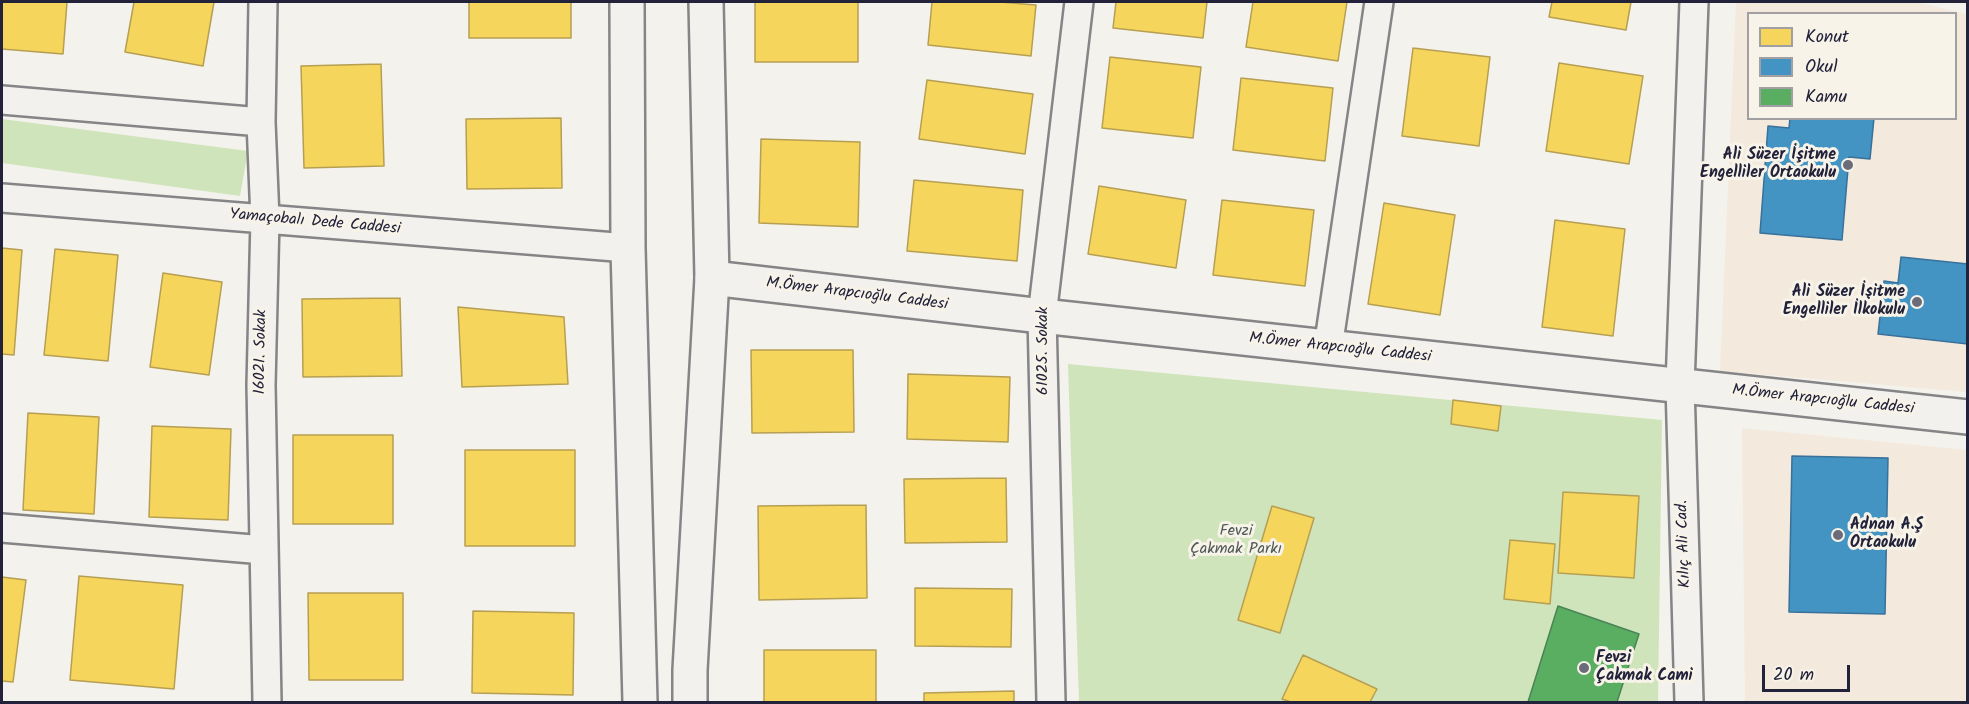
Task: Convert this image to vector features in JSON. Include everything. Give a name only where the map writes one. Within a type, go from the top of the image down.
[{"type":"main road","points":[[627,2],[628,248],[640,702]]},
{"type":"main road","points":[[690,702],[690,658],[712,278],[706,2]]},
{"type":"main road","name":"M.Ömer Arapcıoğlu Caddesi","points":[[712,278],[1328,348],[1968,417]]},
{"type":"street","name":"16021. Sokak","points":[[263,2],[261,122],[265,219],[261,385],[267,702]]},
{"type":"street","name":"61025. Sokak","points":[[1051,702],[1042,316],[1079,2]]},
{"type":"street","points":[[1328,348],[1379,2]]},
{"type":"street","name":"Kılıç Ali Cad.","points":[[1689,702],[1680,385],[1694,2]]},
{"type":"street","points":[[2,100],[261,122]]},
{"type":"street","name":"Yamaçobalı Dede Caddesi","points":[[2,198],[628,248]]},
{"type":"street","points":[[2,528],[264,550]]},
{"type":"shaded area","name":"Ali Süzer İşitme Engelliler Ortaokulu","points":[[1736,2],[1916,2],[1967,14],[1967,392],[1720,371]]},
{"type":"shaded area","points":[[1742,428],[1967,450],[1967,702],[1745,702]]},
{"type":"green space","points":[[2,119],[248,151],[240,196],[2,163]]},
{"type":"green space","name":"Fevzi Çakmak Parkı","points":[[1068,364],[1662,420],[1658,702],[1079,702]]},
{"type":"building: Konut","points":[[2,2],[67,2],[63,54],[2,49]]},
{"type":"building: Konut","points":[[134,2],[214,2],[203,66],[125,52]]},
{"type":"building: Konut","points":[[469,2],[571,2],[571,38],[469,38]]},
{"type":"building: Konut","points":[[755,2],[858,2],[858,62],[755,62]]},
{"type":"building: Konut","points":[[932,2],[1000,2],[1036,5],[1031,56],[928,45]]},
{"type":"building: Konut","points":[[1116,2],[1207,2],[1203,38],[1113,28]]},
{"type":"building: Konut","points":[[1253,2],[1347,2],[1338,61],[1246,47]]},
{"type":"building: Konut","points":[[1552,2],[1631,2],[1626,30],[1549,17]]},
{"type":"building: Konut","points":[[1413,48],[1490,57],[1479,146],[1402,136]]},
{"type":"building: Konut","points":[[1110,57],[1201,67],[1193,138],[1102,128]]},
{"type":"building: Konut","points":[[1559,63],[1643,76],[1629,164],[1546,151]]},
{"type":"building: Konut","points":[[381,64],[384,166],[304,168],[301,66]]},
{"type":"building: Konut","points":[[1241,78],[1333,88],[1325,161],[1233,150]]},
{"type":"building: Konut","points":[[927,80],[1033,94],[1025,154],[919,139]]},
{"type":"building: Konut","points":[[561,118],[562,188],[467,189],[466,119]]},
{"type":"building: Konut","points":[[761,139],[860,142],[858,227],[759,223]]},
{"type":"building: Konut","points":[[914,180],[1023,190],[1017,261],[907,251]]},
{"type":"building: Konut","points":[[1099,186],[1186,200],[1176,268],[1088,254]]},
{"type":"building: Konut","points":[[1222,200],[1314,210],[1305,286],[1213,275]]},
{"type":"building: Konut","points":[[1384,203],[1455,215],[1440,315],[1368,304]]},
{"type":"building: Konut","points":[[1555,220],[1625,229],[1613,336],[1542,327]]},
{"type":"building: Konut","points":[[2,248],[22,250],[14,355],[2,354]]},
{"type":"building: Konut","points":[[55,249],[118,255],[108,361],[44,355]]},
{"type":"building: Konut","points":[[163,273],[222,282],[209,375],[150,367]]},
{"type":"building: Konut","points":[[400,298],[402,376],[303,377],[302,299]]},
{"type":"building: Konut","points":[[458,307],[564,317],[568,384],[462,387]]},
{"type":"building: Konut","points":[[751,350],[853,350],[854,432],[752,433]]},
{"type":"building: Konut","points":[[908,374],[1010,377],[1008,442],[907,439]]},
{"type":"building: Konut","points":[[1453,400],[1501,406],[1498,431],[1451,424]]},
{"type":"building: Konut","points":[[28,413],[99,417],[94,514],[23,510]]},
{"type":"building: Konut","points":[[152,426],[231,429],[228,520],[149,517]]},
{"type":"building: Konut","points":[[293,435],[393,435],[393,524],[293,524]]},
{"type":"building: Konut","points":[[465,450],[575,450],[575,546],[465,546]]},
{"type":"building: Konut","points":[[1006,478],[1007,542],[905,543],[904,479]]},
{"type":"building: Konut","points":[[1563,492],[1639,496],[1634,578],[1558,573]]},
{"type":"building: Konut","points":[[866,505],[867,598],[759,600],[758,506]]},
{"type":"building: Konut","points":[[1272,506],[1314,518],[1280,633],[1238,620]]},
{"type":"building: Konut","points":[[1510,540],[1555,544],[1550,604],[1504,599]]},
{"type":"building: Konut","points":[[79,576],[183,585],[174,689],[70,680]]},
{"type":"building: Konut","points":[[2,577],[26,580],[13,682],[2,681]]},
{"type":"building: Konut","points":[[915,588],[1012,589],[1011,647],[915,646]]},
{"type":"building: Konut","points":[[308,593],[403,593],[403,680],[309,680]]},
{"type":"building: Konut","points":[[473,611],[574,613],[573,695],[472,693]]},
{"type":"building: Konut","points":[[764,650],[876,650],[876,702],[764,702]]},
{"type":"building: Konut","points":[[1303,655],[1377,689],[1370,702],[1291,702],[1282,699]]},
{"type":"building: Konut","points":[[1014,691],[1014,702],[924,702],[924,693]]},
{"type":"building: Okul","points":[[1790,120],[1874,120],[1870,159],[1849,157],[1842,240],[1760,233],[1768,126],[1789,128]]},
{"type":"building: Okul","points":[[1901,257],[1968,264],[1968,344],[1878,334],[1884,281],[1898,283]]},
{"type":"building: Okul","name":"Adnan A.Ş Ortaokulu","points":[[1792,456],[1888,458],[1885,614],[1789,612]]},
{"type":"building: Kamu","name":"Fevzi Çakmak Cami","points":[[1558,606],[1639,634],[1617,702],[1528,702]]},
{"type":"place","name":"Ali Süzer İşitme Engelliler Ortaokulu","points":[[1848,165]]},
{"type":"place","name":"Ali Süzer İşitme Engelliler İlkokulu","points":[[1917,302]]},
{"type":"place","name":"Adnan A.Ş Ortaokulu","points":[[1838,535]]},
{"type":"place","name":"Fevzi Çakmak Cami","points":[[1584,668]]}]
